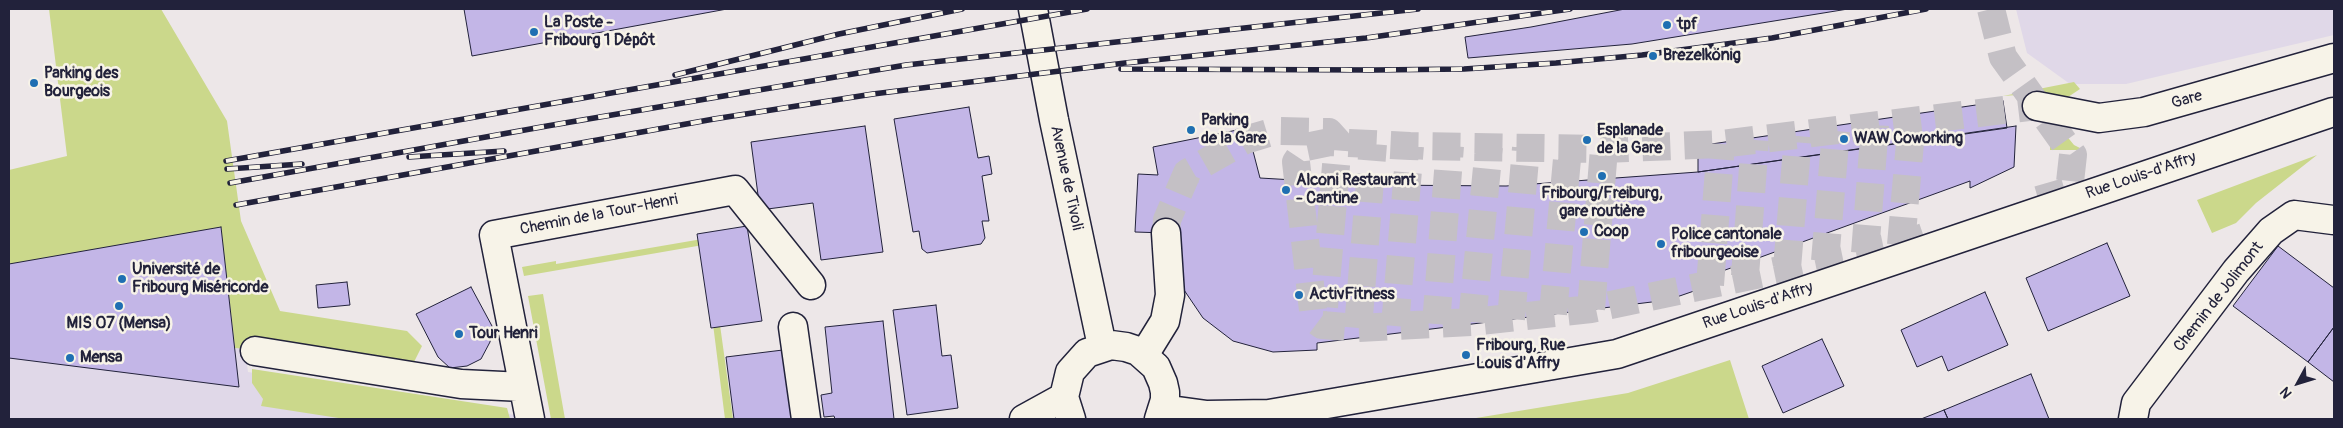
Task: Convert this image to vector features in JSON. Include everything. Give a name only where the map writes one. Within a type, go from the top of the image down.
[{"type":"main road","name":"Avenue de Tivoli","points":[[1033,9],[1054,120],[1102,346]]},
{"type":"main road","name":"Gare","points":[[2037,106],[2099,118],[2144,112],[2334,58]]},
{"type":"main road","name":"Rue Louis-d'Affry","points":[[1161,414],[1269,414],[1617,354],[2334,112]]},
{"type":"main road","name":"Chemin de la Tour-Henri","points":[[530,419],[494,235],[735,190],[811,285]]},
{"type":"main road","name":"Chemin de Jolimont","points":[[2133,419],[2136,403],[2236,271],[2271,231],[2294,215],[2333,220]]},
{"type":"main road","points":[[1144,355],[1165,320],[1170,295],[1166,233]]},
{"type":"main road","points":[[793,327],[806,419]]},
{"type":"main road","points":[[1024,419],[1068,408],[1067,380],[1074,365],[1087,353],[1102,346],[1126,346],[1144,355],[1156,367],[1163,383],[1165,400],[1161,414]]},
{"type":"main road","points":[[255,351],[461,384],[523,387]]},
{"type":"shaded area","points":[[2016,9],[2334,9],[2334,35],[2126,84],[2070,84],[2027,53]]},
{"type":"shaded area","name":"Université de Fribourg Miséricorde","points":[[217,141],[248,372],[515,415],[516,419],[9,419],[9,186]]},
{"type":"green space","points":[[49,9],[161,9],[227,121],[241,221],[280,311],[407,331],[422,346],[414,362],[235,348],[221,227],[9,264],[9,170],[67,156]]},
{"type":"green space","points":[[2074,82],[2080,89],[2065,99],[2060,118],[2065,134],[2074,145],[2084,150],[2050,150],[2050,126],[2044,111],[2030,99],[2017,95],[2003,96]]},
{"type":"green space","points":[[2317,155],[2256,203],[2236,223],[2212,233],[2197,200]]},
{"type":"green space","points":[[708,238],[733,419],[725,419],[703,245],[524,276],[522,267],[556,261],[556,264]]},
{"type":"green space","points":[[543,294],[565,419],[551,419],[528,296]]},
{"type":"green space","points":[[1730,360],[1749,419],[1470,419],[1628,393]]},
{"type":"green space","points":[[252,369],[507,408],[510,419],[345,419],[261,406],[263,399],[252,383]]},
{"type":"building","name":"La Poste - Fribourg 1 Dépôt","points":[[464,9],[727,9],[472,56]]},
{"type":"building","points":[[1625,9],[1848,9],[1632,44],[1468,58],[1465,37],[1531,27]]},
{"type":"building","points":[[2003,101],[2007,128],[1698,172],[1698,146]]},
{"type":"building","points":[[969,107],[978,158],[989,156],[992,174],[982,176],[989,221],[982,221],[985,238],[981,244],[927,253],[922,249],[919,231],[913,232],[894,119]]},
{"type":"building","points":[[865,126],[883,252],[821,260],[813,203],[760,210],[751,142]]},
{"type":"building","points":[[2016,126],[2014,167],[1970,188],[1970,181],[1695,281],[1694,291],[1668,300],[1317,343],[1317,350],[1273,352],[1233,341],[1203,318],[1182,287],[1166,233],[1135,232],[1138,174],[1158,175],[1153,147],[1247,128],[1260,178],[1380,185],[1506,186],[1698,172]]},
{"type":"building","points":[[747,226],[762,321],[711,328],[697,234]]},
{"type":"building","name":"MIS 07 (Mensa)","points":[[221,227],[239,387],[9,358],[9,264]]},
{"type":"building","points":[[2107,243],[2130,296],[2048,331],[2026,278]]},
{"type":"building","points":[[2278,246],[2334,288],[2334,327],[2308,362],[2233,306]]},
{"type":"building","points":[[347,282],[350,305],[318,308],[316,285]]},
{"type":"building","name":"Tour Henri","points":[[471,287],[492,326],[490,342],[481,359],[467,366],[450,368],[438,357],[416,314]]},
{"type":"building","points":[[1985,292],[2008,345],[1948,371],[1942,356],[1917,367],[1901,330]]},
{"type":"building","points":[[936,305],[942,356],[951,355],[958,408],[907,415],[893,310]]},
{"type":"building","points":[[883,321],[894,419],[835,419],[834,416],[824,417],[821,395],[832,393],[825,327]]},
{"type":"building","points":[[2334,327],[2334,382],[2308,362]]},
{"type":"building","points":[[1822,339],[1844,386],[1783,413],[1762,366]]},
{"type":"building","points":[[783,350],[793,419],[734,419],[726,357]]},
{"type":"building","points":[[2031,374],[2049,419],[1948,419],[1944,410]]},
{"type":"building","points":[[1944,410],[1948,419],[1921,419]]},
{"type":"tunnel","points":[[1991,9],[2003,57],[2073,155],[2069,191],[2038,200]]},
{"type":"tunnel","points":[[1924,237],[1901,245],[1591,309],[1472,322],[1358,328],[1322,325],[1314,319],[1296,162],[1306,147],[1330,142],[1410,146],[1604,149],[1721,144],[2037,106]]},
{"type":"tunnel","points":[[1901,245],[1912,120]]},
{"type":"tunnel","points":[[1865,253],[1875,125]]},
{"type":"tunnel","points":[[1166,233],[1167,220],[1187,173],[1245,140],[1275,131],[1329,132],[1338,142],[1324,307]]},
{"type":"tunnel","points":[[1825,261],[1836,131]]},
{"type":"tunnel","points":[[1787,268],[1798,136]]},
{"type":"tunnel","points":[[1745,276],[1755,140]]},
{"type":"tunnel","points":[[1358,328],[1373,144]]},
{"type":"tunnel","points":[[1710,285],[1721,144]]},
{"type":"tunnel","points":[[1395,326],[1410,146]]},
{"type":"tunnel","points":[[1436,324],[1450,146]]},
{"type":"tunnel","points":[[1472,322],[1489,147]]},
{"type":"tunnel","points":[[1511,319],[1526,148]]},
{"type":"tunnel","points":[[1553,314],[1568,148]]},
{"type":"tunnel","points":[[1591,309],[1604,149]]},
{"type":"railway","points":[[675,75],[839,34],[962,9]]},
{"type":"railway","points":[[226,161],[1087,9]]},
{"type":"railway","points":[[230,183],[547,126],[906,65],[1418,9]]},
{"type":"railway","points":[[236,205],[714,119],[873,94],[1125,63],[1366,38],[1570,9]]},
{"type":"railway","points":[[1121,69],[1464,69],[1556,63],[1642,55],[1772,38],[1926,9]]},
{"type":"railway","points":[[409,157],[504,151]]},
{"type":"railway","points":[[227,169],[302,164]]},
{"type":"place","name":"tpf","points":[[1667,25]]},
{"type":"place","name":"La Poste - Fribourg 1 Dépôt","points":[[534,32]]},
{"type":"place","name":"Brezelkönig","points":[[1653,56]]},
{"type":"place","name":"Parking des Bourgeois","points":[[34,83]]},
{"type":"place","name":"Parking de la Gare","points":[[1191,130]]},
{"type":"place","name":"WAW Coworking","points":[[1844,139]]},
{"type":"place","name":"Esplanade de la Gare","points":[[1587,140]]},
{"type":"place","name":"Fribourg/Freiburg, gare routière","points":[[1602,176]]},
{"type":"place","name":"Alconi Restaurant - Cantine","points":[[1286,190]]},
{"type":"place","name":"Coop","points":[[1584,232]]},
{"type":"place","name":"Police cantonale fribourgeoise","points":[[1661,244]]},
{"type":"place","name":"Université de Fribourg Miséricorde","points":[[122,279]]},
{"type":"place","name":"ActivFitness","points":[[1299,295]]},
{"type":"place","name":"MIS 07 (Mensa)","points":[[119,306]]},
{"type":"place","name":"Tour Henri","points":[[459,334]]},
{"type":"place","name":"Fribourg, Rue Louis d'Affry","points":[[1466,355]]},
{"type":"place","name":"Mensa","points":[[70,358]]}]
